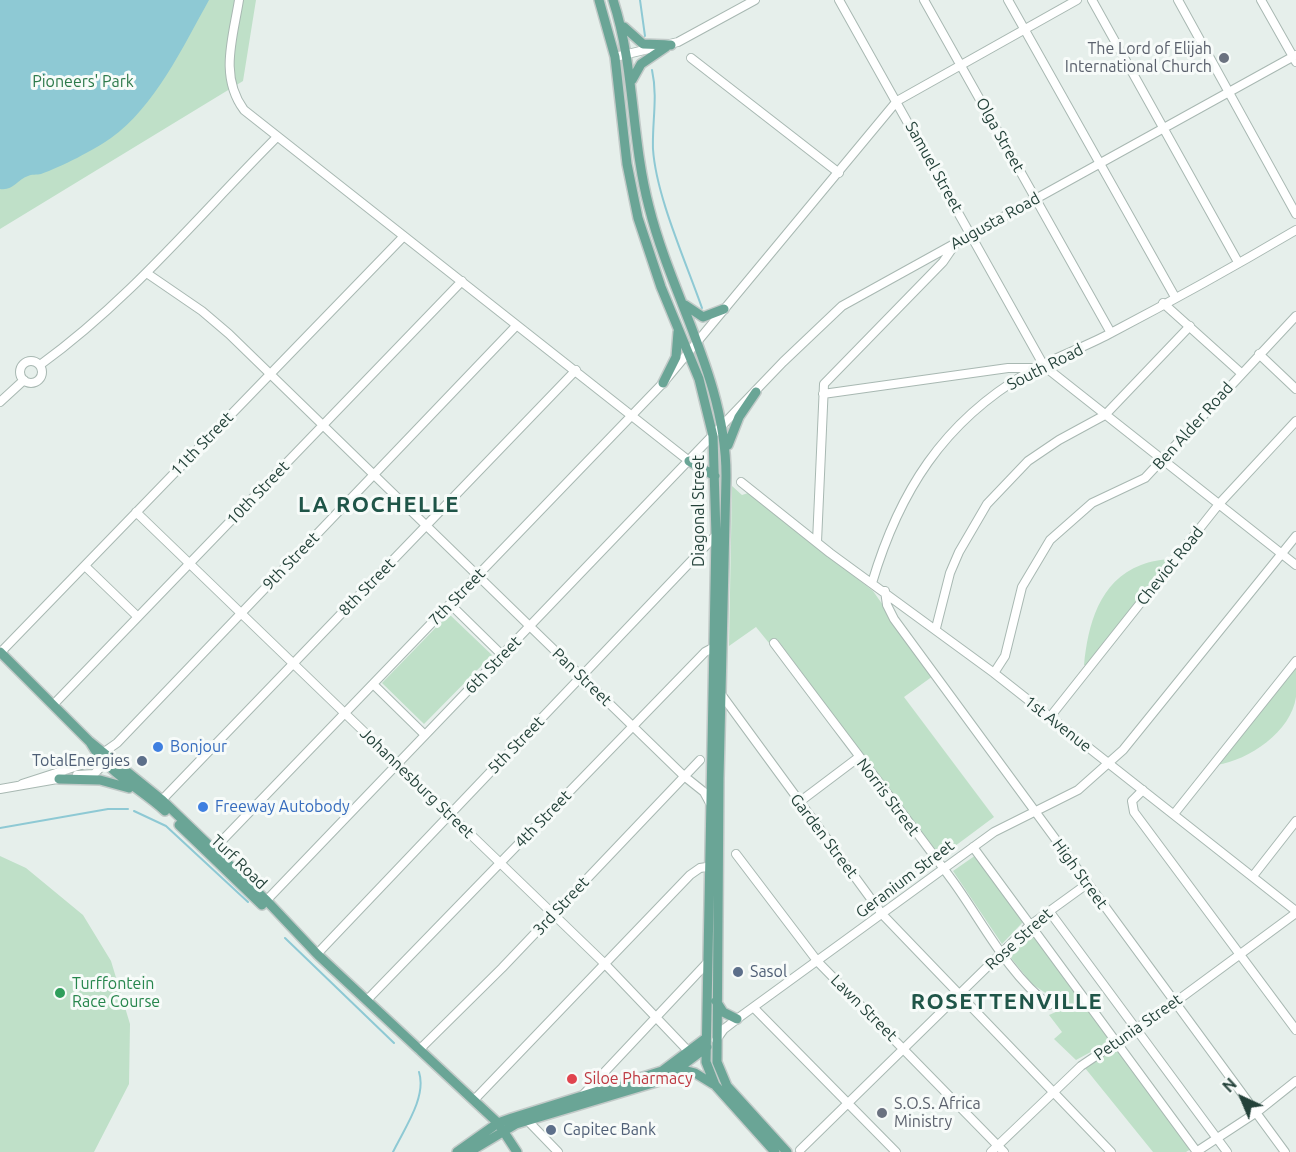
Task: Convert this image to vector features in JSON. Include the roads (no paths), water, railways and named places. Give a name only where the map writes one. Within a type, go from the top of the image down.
[{"type":"main road","name":"Diagonal Street","points":[[598,0],[615,57],[627,164],[634,201],[647,248],[699,380],[713,436],[717,645],[721,694],[707,963],[705,1049],[706,1065],[715,1085]]},
{"type":"main road","name":"Diagonal Street","points":[[613,0],[627,55],[646,194],[657,236],[712,381],[723,426],[726,451],[709,855],[713,866],[717,1062],[727,1086],[786,1152]]},
{"type":"main road","points":[[620,23],[633,38],[642,44],[668,46]]},
{"type":"main road","points":[[631,83],[641,64],[668,46]]},
{"type":"main road","points":[[682,301],[694,313],[703,317],[724,309]]},
{"type":"main road","points":[[663,383],[676,357],[678,327]]},
{"type":"main road","points":[[726,451],[739,417],[756,392]]},
{"type":"main road","points":[[689,461],[715,477]]},
{"type":"main road","name":"Turf Road","points":[[0,652],[135,789],[160,802]]},
{"type":"main road","name":"Turf Road","points":[[105,757],[160,802],[301,939],[474,1100],[501,1126],[517,1152]]},
{"type":"main road","points":[[59,778],[100,780],[135,789]]},
{"type":"main road","points":[[716,999],[723,1012],[737,1019]]},
{"type":"main road","name":"Geranium Street","points":[[501,1126],[528,1121],[653,1084],[680,1069],[705,1038],[718,1033]]},
{"type":"main road","name":"Geranium Street","points":[[501,1126],[582,1096],[662,1071],[705,1049],[718,1033]]},
{"type":"main road","points":[[680,1069],[695,1073],[715,1085],[775,1152]]},
{"type":"main road","points":[[457,1152],[501,1126]]},
{"type":"main road","points":[[469,1152],[501,1126]]},
{"type":"street","points":[[239,0],[229,55],[233,94],[244,110],[689,461]]},
{"type":"street","points":[[615,57],[668,46],[755,0]]},
{"type":"street","name":"Samuel Street","points":[[839,0],[971,235],[1041,367]]},
{"type":"street","name":"Olga Street","points":[[924,0],[1111,333]]},
{"type":"street","points":[[1008,0],[1175,297]]},
{"type":"street","points":[[897,101],[1077,0]]},
{"type":"street","points":[[1092,0],[1238,262]]},
{"type":"street","points":[[1178,0],[1296,214]]},
{"type":"street","points":[[1261,0],[1295,58]]},
{"type":"street","points":[[691,58],[839,172]]},
{"type":"street","name":"Augusta Road","points":[[723,426],[842,306],[1229,92],[1295,58]]},
{"type":"street","name":"7th Street","points":[[211,852],[663,383],[897,101]]},
{"type":"street","points":[[40,365],[91,327],[148,274],[277,137]]},
{"type":"street","name":"South Road","points":[[872,583],[889,529],[906,496],[934,454],[976,409],[1041,367],[1111,333],[1296,230]]},
{"type":"street","name":"11th Street","points":[[0,652],[404,236]]},
{"type":"street","points":[[817,542],[824,384],[943,262],[956,242]]},
{"type":"street","name":"Pan Street","points":[[148,274],[202,311],[270,374],[684,776],[704,792],[711,805]]},
{"type":"street","name":"10th Street","points":[[53,705],[462,282]]},
{"type":"street","points":[[1163,303],[1241,373]]},
{"type":"street","name":"Ben Alder Road","points":[[994,673],[1005,656],[1022,587],[1050,540],[1092,503],[1145,478],[1296,316]]},
{"type":"street","name":"9th Street","points":[[105,757],[516,326]]},
{"type":"street","points":[[936,628],[942,600],[958,552],[987,504],[1028,461],[1105,415],[1190,326]]},
{"type":"street","points":[[1259,354],[1296,389]]},
{"type":"street","points":[[32,360],[40,365],[42,374],[39,380],[30,383],[24,380],[20,372],[23,364],[32,360]]},
{"type":"street","points":[[822,394],[1008,368],[1041,367],[1296,565]]},
{"type":"street","name":"8th Street","points":[[160,802],[576,370]]},
{"type":"street","points":[[0,402],[24,380]]},
{"type":"street","name":"Cheviot Road","points":[[1050,717],[1219,504],[1296,421]]},
{"type":"street","name":"6th Street","points":[[265,903],[723,426]]},
{"type":"street","name":"1st Avenue","points":[[741,482],[817,542],[936,628],[1296,912]]},
{"type":"street","name":"Johannesburg Street","points":[[136,512],[605,964],[692,1055]]},
{"type":"street","name":"5th Street","points":[[317,954],[716,535]]},
{"type":"street","name":"Geranium Street","points":[[718,1033],[999,828],[1078,790],[1110,764],[1296,536]]},
{"type":"street","points":[[85,566],[138,617]]},
{"type":"street","name":"High Street","points":[[885,591],[887,605],[894,619],[1034,813],[1285,1152]]},
{"type":"street","points":[[450,604],[502,655]]},
{"type":"street","name":"Norris Street","points":[[774,643],[1002,953],[1035,993],[1049,1005]]},
{"type":"street","name":"4th Street","points":[[367,1000],[632,725],[717,645]]},
{"type":"street","points":[[1174,814],[1296,661]]},
{"type":"street","points":[[373,684],[425,735]]},
{"type":"street","name":"Garden Street","points":[[721,694],[798,803],[882,914],[1111,1152]]},
{"type":"street","points":[[0,789],[93,774],[105,757]]},
{"type":"street","points":[[22,784],[105,757]]},
{"type":"street","points":[[798,803],[858,757]]},
{"type":"street","name":"3rd Street","points":[[420,1050],[553,915],[700,760]]},
{"type":"street","points":[[1143,790],[1132,801],[1134,812],[1296,1030]]},
{"type":"street","points":[[1252,876],[1296,822]]},
{"type":"street","points":[[973,847],[1197,1152],[1257,1112],[1296,1081]]},
{"type":"street","name":"Lawn Street","points":[[736,854],[818,962],[1004,1152]]},
{"type":"street","points":[[474,1100],[709,855]]},
{"type":"street","points":[[690,875],[713,866]]},
{"type":"street","name":"Rose Street","points":[[800,1150],[1029,926],[1087,884]]},
{"type":"street","points":[[1049,911],[1227,1152]]},
{"type":"street","name":"Petunia Street","points":[[991,1152],[1082,1066],[1137,1030],[1296,912]]},
{"type":"street","points":[[582,1096],[707,963]]},
{"type":"street","points":[[754,1008],[896,1152]]},
{"type":"street","points":[[528,1121],[558,1152]]},
{"type":"water","name":"Pioneers' Park","points":[[0,0],[209,0],[167,75],[127,125],[104,143],[77,158],[41,174],[29,175],[12,187],[0,189]]},
{"type":"waterway","points":[[640,0],[645,36]]},
{"type":"waterway","points":[[652,70],[655,90],[653,149],[655,167],[666,208],[702,308]]},
{"type":"waterway","points":[[0,828],[108,809],[128,809]]},
{"type":"waterway","points":[[134,811],[166,826],[248,902]]},
{"type":"waterway","points":[[285,938],[394,1043]]},
{"type":"waterway","points":[[393,1152],[417,1102],[421,1082],[419,1072]]},
{"type":"place","name":"The Lord of Elijah International Church","points":[[1224,58]]},
{"type":"place","name":"Bonjour","points":[[158,747]]},
{"type":"place","name":"TotalEnergies","points":[[142,761]]},
{"type":"place","name":"Freeway Autobody","points":[[203,807]]},
{"type":"place","name":"Sasol","points":[[738,972]]},
{"type":"place","name":"Turffontein Race Course","points":[[60,993]]},
{"type":"place","name":"Siloe Pharmacy","points":[[572,1079]]},
{"type":"place","name":"S.O.S. Africa Ministry","points":[[882,1113]]},
{"type":"place","name":"Capitec Bank","points":[[551,1130]]},
{"type":"district","name":"LA ROCHELLE","points":[[379,505]]},
{"type":"district","name":"ROSETTENVILLE","points":[[1007,1002]]}]
